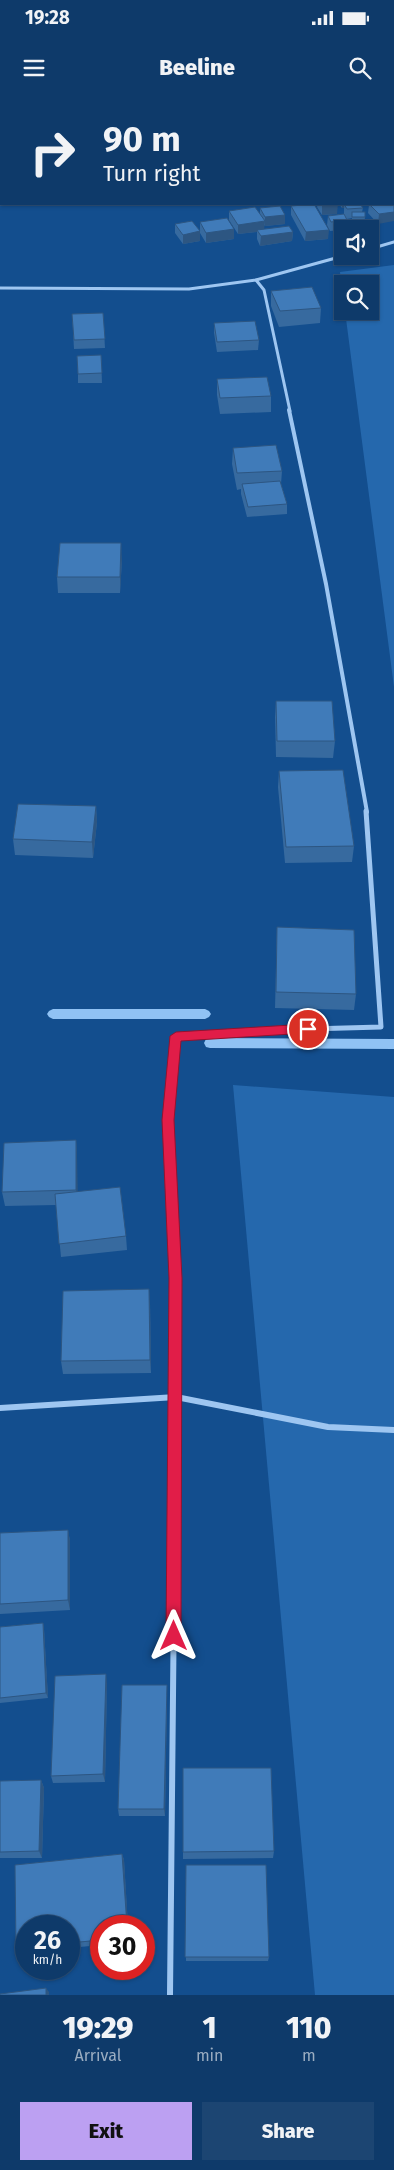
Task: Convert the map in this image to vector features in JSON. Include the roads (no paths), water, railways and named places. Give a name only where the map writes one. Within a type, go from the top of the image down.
[{"type":"street","points":[[379,246],[394,242]]},
{"type":"street","points":[[0,288],[189,288],[256,280],[334,258]]},
{"type":"street","points":[[170,1995],[176,1278],[168,1120],[176,1036],[272,1030],[381,1027],[367,814],[326,584],[292,418],[264,290],[256,280]]},
{"type":"street","points":[[0,1408],[176,1397],[328,1428],[394,1430]]},
{"type":"waterway","points":[[53,1014],[205,1014]]},
{"type":"waterway","points":[[210,1043],[394,1044]]}]
